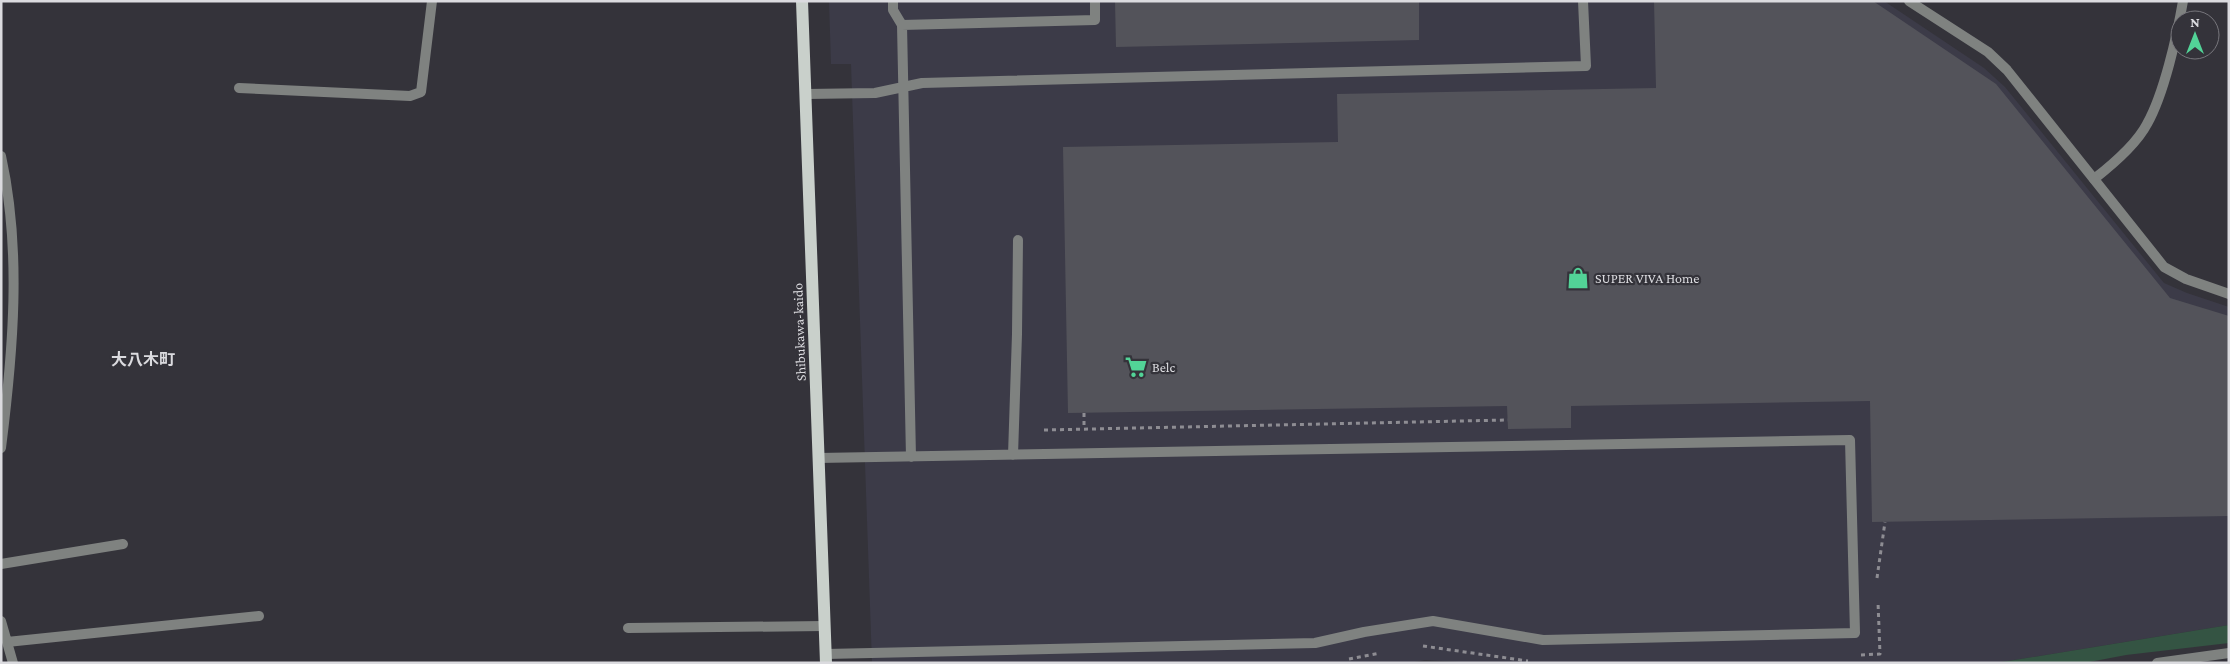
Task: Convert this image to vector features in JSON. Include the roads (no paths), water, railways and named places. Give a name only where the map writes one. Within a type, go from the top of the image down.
[{"type":"main road","name":"Shibukawa-kaido","points":[[802,1],[807,94],[826,658]]},
{"type":"street","points":[[239,88],[410,96],[421,92],[432,1]]},
{"type":"street","points":[[893,1],[894,10],[902,25],[910,457]]},
{"type":"street","points":[[902,25],[1096,20],[1095,1]]},
{"type":"street","points":[[807,94],[875,93],[922,82],[1586,66],[1583,1]]},
{"type":"street","points":[[1909,1],[1995,58],[2007,70],[2164,267],[2186,279],[2229,294]]},
{"type":"street","points":[[2094,179],[2115,163],[2147,125],[2158,98],[2183,1]]},
{"type":"street","points":[[1,156],[9,193],[6,226],[12,329],[1,448]]},
{"type":"street","points":[[1013,454],[1018,334],[1018,240]]},
{"type":"street","points":[[818,458],[1850,440],[1855,633],[1542,640],[1433,620],[1381,628],[1314,643],[997,650],[826,658]]},
{"type":"street","points":[[1,564],[122,544]]},
{"type":"street","points":[[7,642],[259,616]]},
{"type":"street","points":[[1,621],[13,663]]},
{"type":"street","points":[[628,628],[824,626]]},
{"type":"street","points":[[2156,663],[2229,653]]},
{"type":"place","name":"SUPER VIVA Home","points":[[1578,278]]},
{"type":"place","name":"Belc","points":[[1136,367]]},
{"type":"district","name":"大八木町","points":[[143,359]]}]
